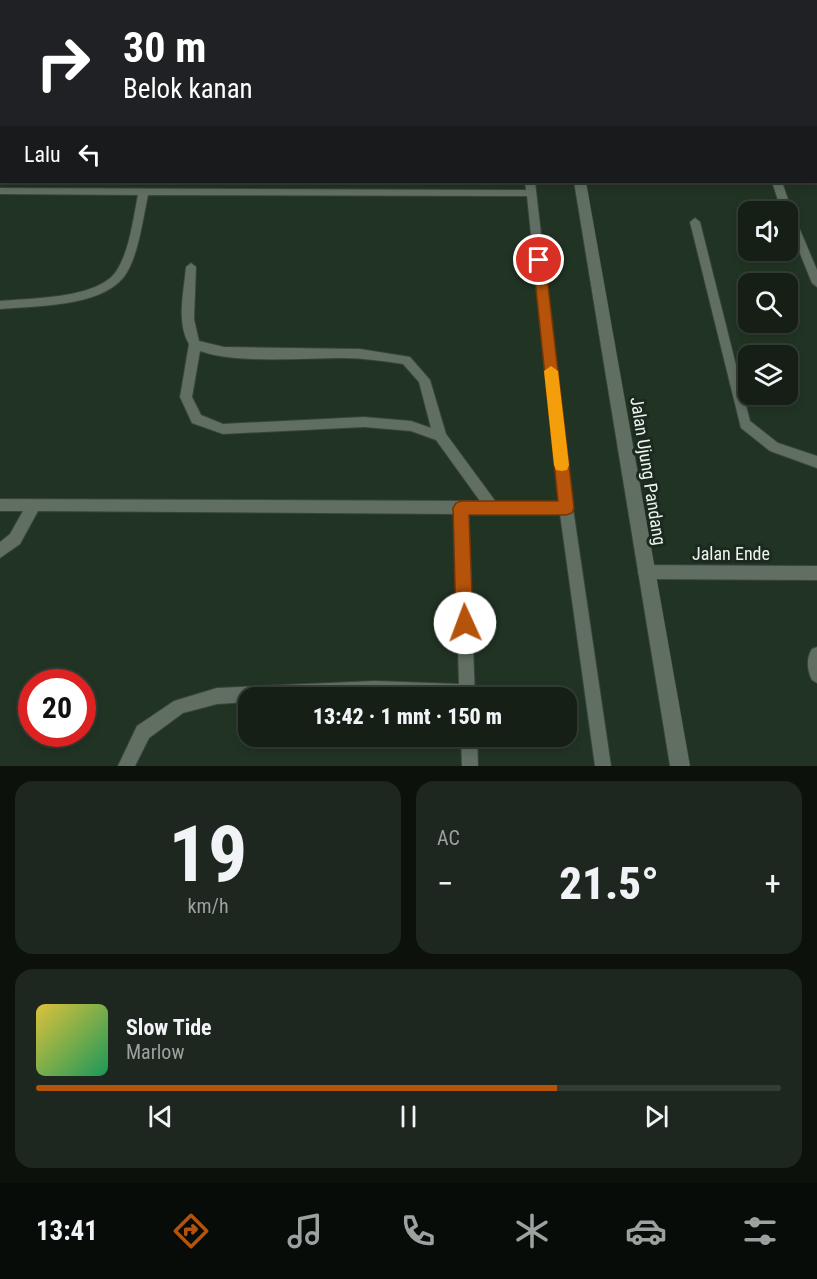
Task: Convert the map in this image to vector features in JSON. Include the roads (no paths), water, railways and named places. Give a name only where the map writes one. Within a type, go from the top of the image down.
[{"type":"street","name":"Jalan Ujung Pandang","points":[[580,183],[680,766]]},
{"type":"lane","points":[[460,183],[465,193]]},
{"type":"lane","points":[[777,183],[783,201]]},
{"type":"lane","points":[[0,191],[237,187],[465,193],[530,187],[566,508],[603,766]]},
{"type":"lane","points":[[0,305],[99,291],[120,276],[152,189]]},
{"type":"lane","points":[[695,222],[744,424],[774,447],[817,462]]},
{"type":"lane","points":[[798,238],[817,283]]},
{"type":"lane","points":[[191,267],[189,333],[195,344],[186,397],[196,419],[224,429],[364,422],[411,426],[440,435]]},
{"type":"lane","points":[[195,344],[207,349],[267,354],[359,354],[406,360],[424,380],[440,435],[494,508]]},
{"type":"lane","points":[[0,505],[566,508]]},
{"type":"lane","points":[[0,550],[15,539],[34,505]]},
{"type":"lane","points":[[461,508],[467,687]]},
{"type":"lane","name":"Jalan Ende","points":[[645,572],[817,573]]},
{"type":"lane","points":[[817,654],[815,657],[817,675]]},
{"type":"lane","points":[[126,766],[143,732],[179,706],[217,696],[238,695]]},
{"type":"lane","points":[[469,747],[470,766]]}]
